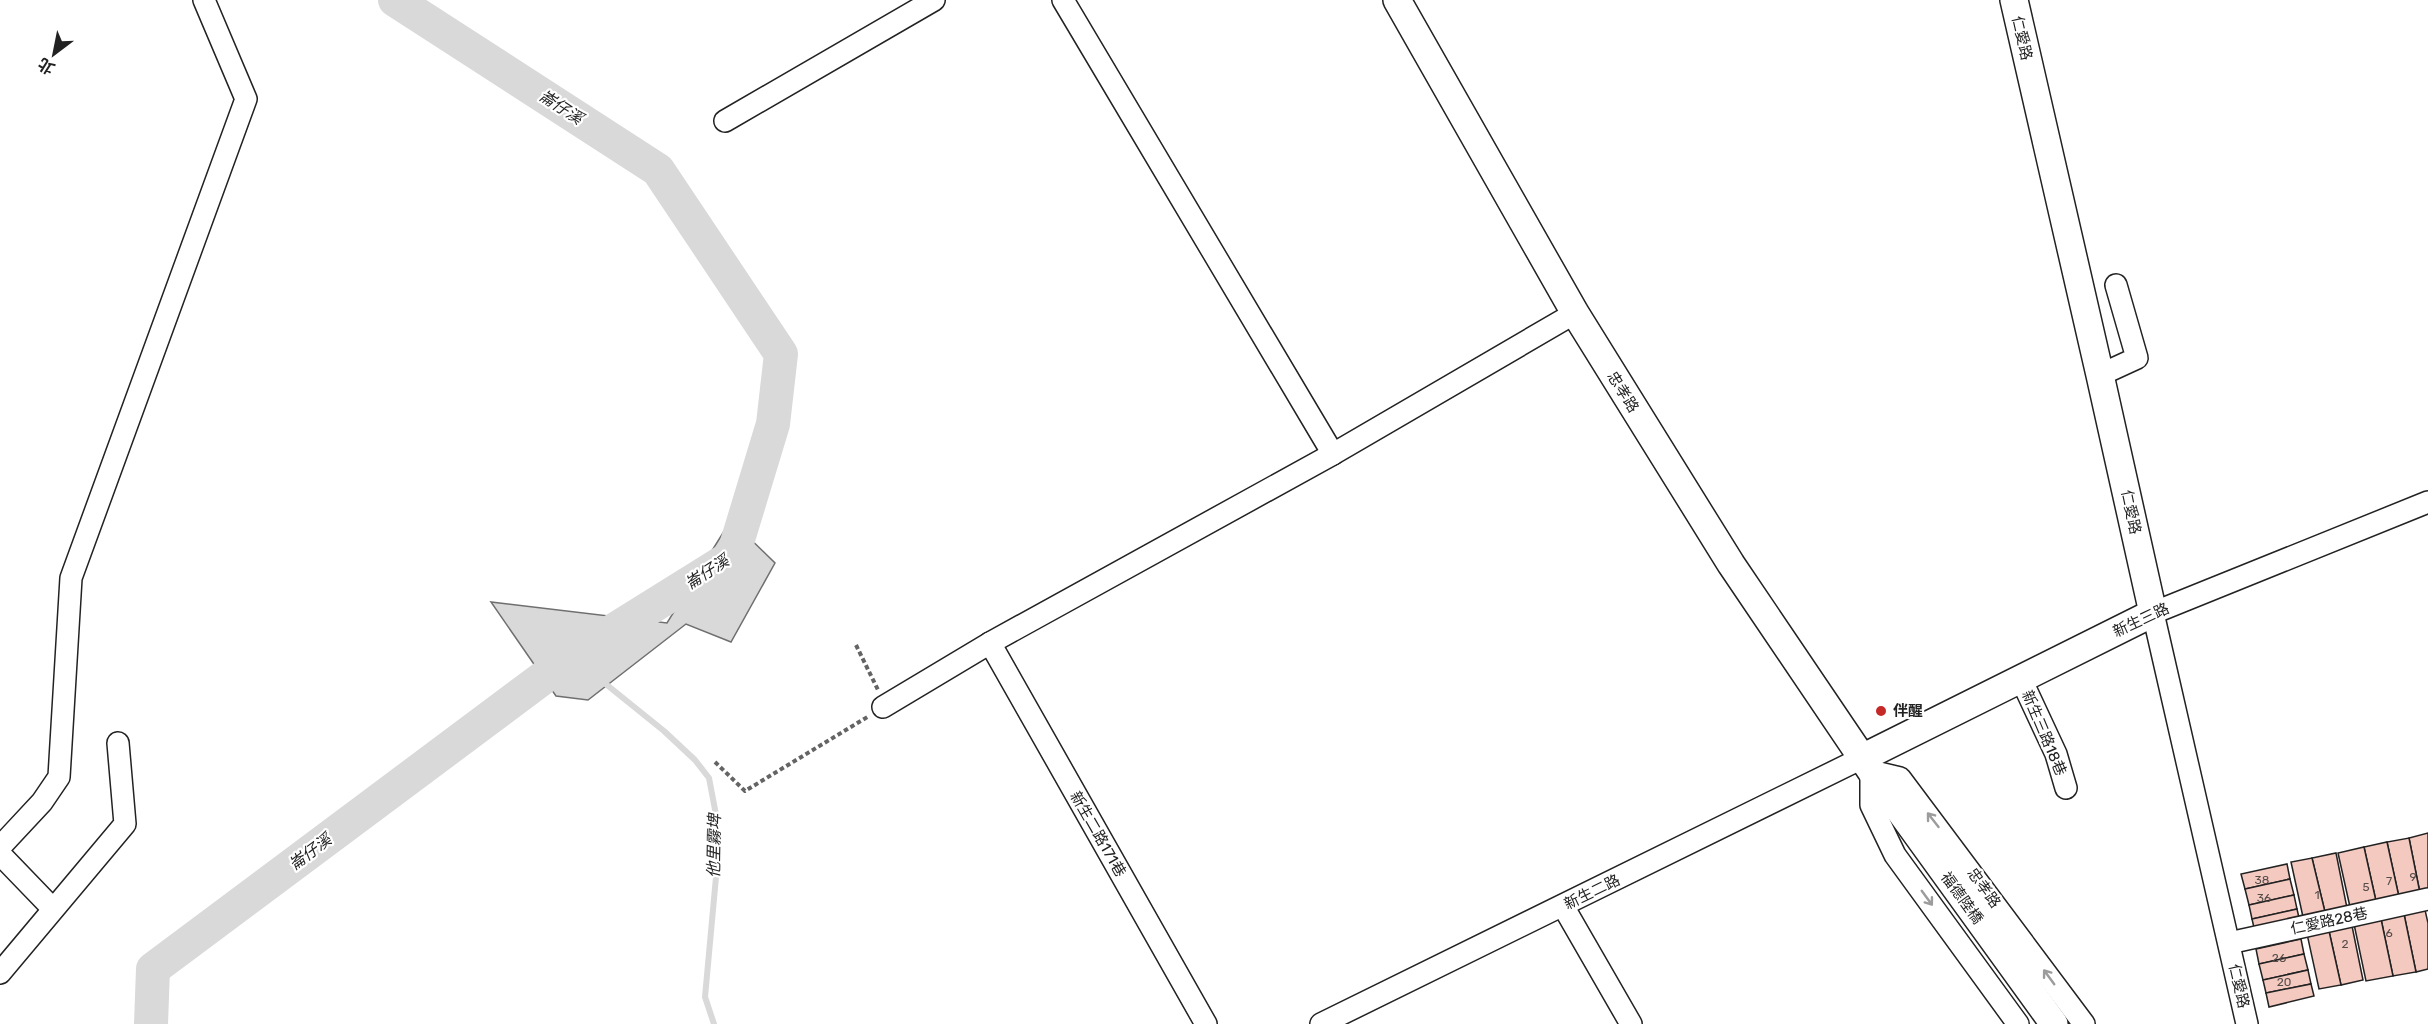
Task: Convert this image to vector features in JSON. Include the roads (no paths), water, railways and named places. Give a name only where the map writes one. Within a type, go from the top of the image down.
[{"type":"main road","name":"仁愛路","points":[[2014,0],[2153,614]]},
{"type":"main road","name":"忠孝路","points":[[1400,1],[1575,313],[1731,564],[1867,764]]},
{"type":"main road","name":"新生三路","points":[[1867,764],[2021,679],[2153,614]]},
{"type":"main road","name":"福德陸橋","points":[[1867,764],[2054,1024]]},
{"type":"street","points":[[0,847],[42,802],[59,777],[71,578],[246,99],[204,0]]},
{"type":"street","points":[[725,121],[934,0]]},
{"type":"street","points":[[1063,0],[1333,454]]},
{"type":"street","points":[[2100,375],[2137,358],[2116,285]]},
{"type":"street","points":[[883,707],[990,643],[1333,454],[1575,313]]},
{"type":"street","name":"新生三路","points":[[2153,614],[2428,502]]},
{"type":"street","name":"仁愛路","points":[[2153,614],[2247,1024]]},
{"type":"street","name":"新生二路171巷","points":[[990,643],[1206,1024]]},
{"type":"street","name":"新生三路18巷","points":[[2021,679],[2056,754],[2066,788]]},
{"type":"street","points":[[0,973],[125,824],[118,743]]},
{"type":"street","points":[[1867,764],[1871,805],[1895,855],[2018,1024]]},
{"type":"street","name":"新生二路","points":[[1321,1024],[1563,906],[1867,764]]},
{"type":"street","name":"忠孝路","points":[[1867,764],[1900,777],[2084,1024]]},
{"type":"street","points":[[0,854],[53,909]]},
{"type":"street","name":"仁愛路28巷","points":[[2229,943],[2428,899]]},
{"type":"street","points":[[1563,906],[1631,1024]]},
{"type":"water","points":[[731,520],[775,563],[731,642],[686,624],[588,700],[556,696],[491,602],[667,623]]},
{"type":"waterway","name":"崙仔溪","points":[[151,1024],[153,969],[571,657],[733,556],[773,424],[781,354],[658,170],[395,0]]},
{"type":"waterway","name":"他里霧埤","points":[[602,681],[664,731],[695,760],[709,778],[717,820],[716,877],[705,997],[714,1024]]},
{"type":"place","name":"伴醒","points":[[1881,711]]}]
